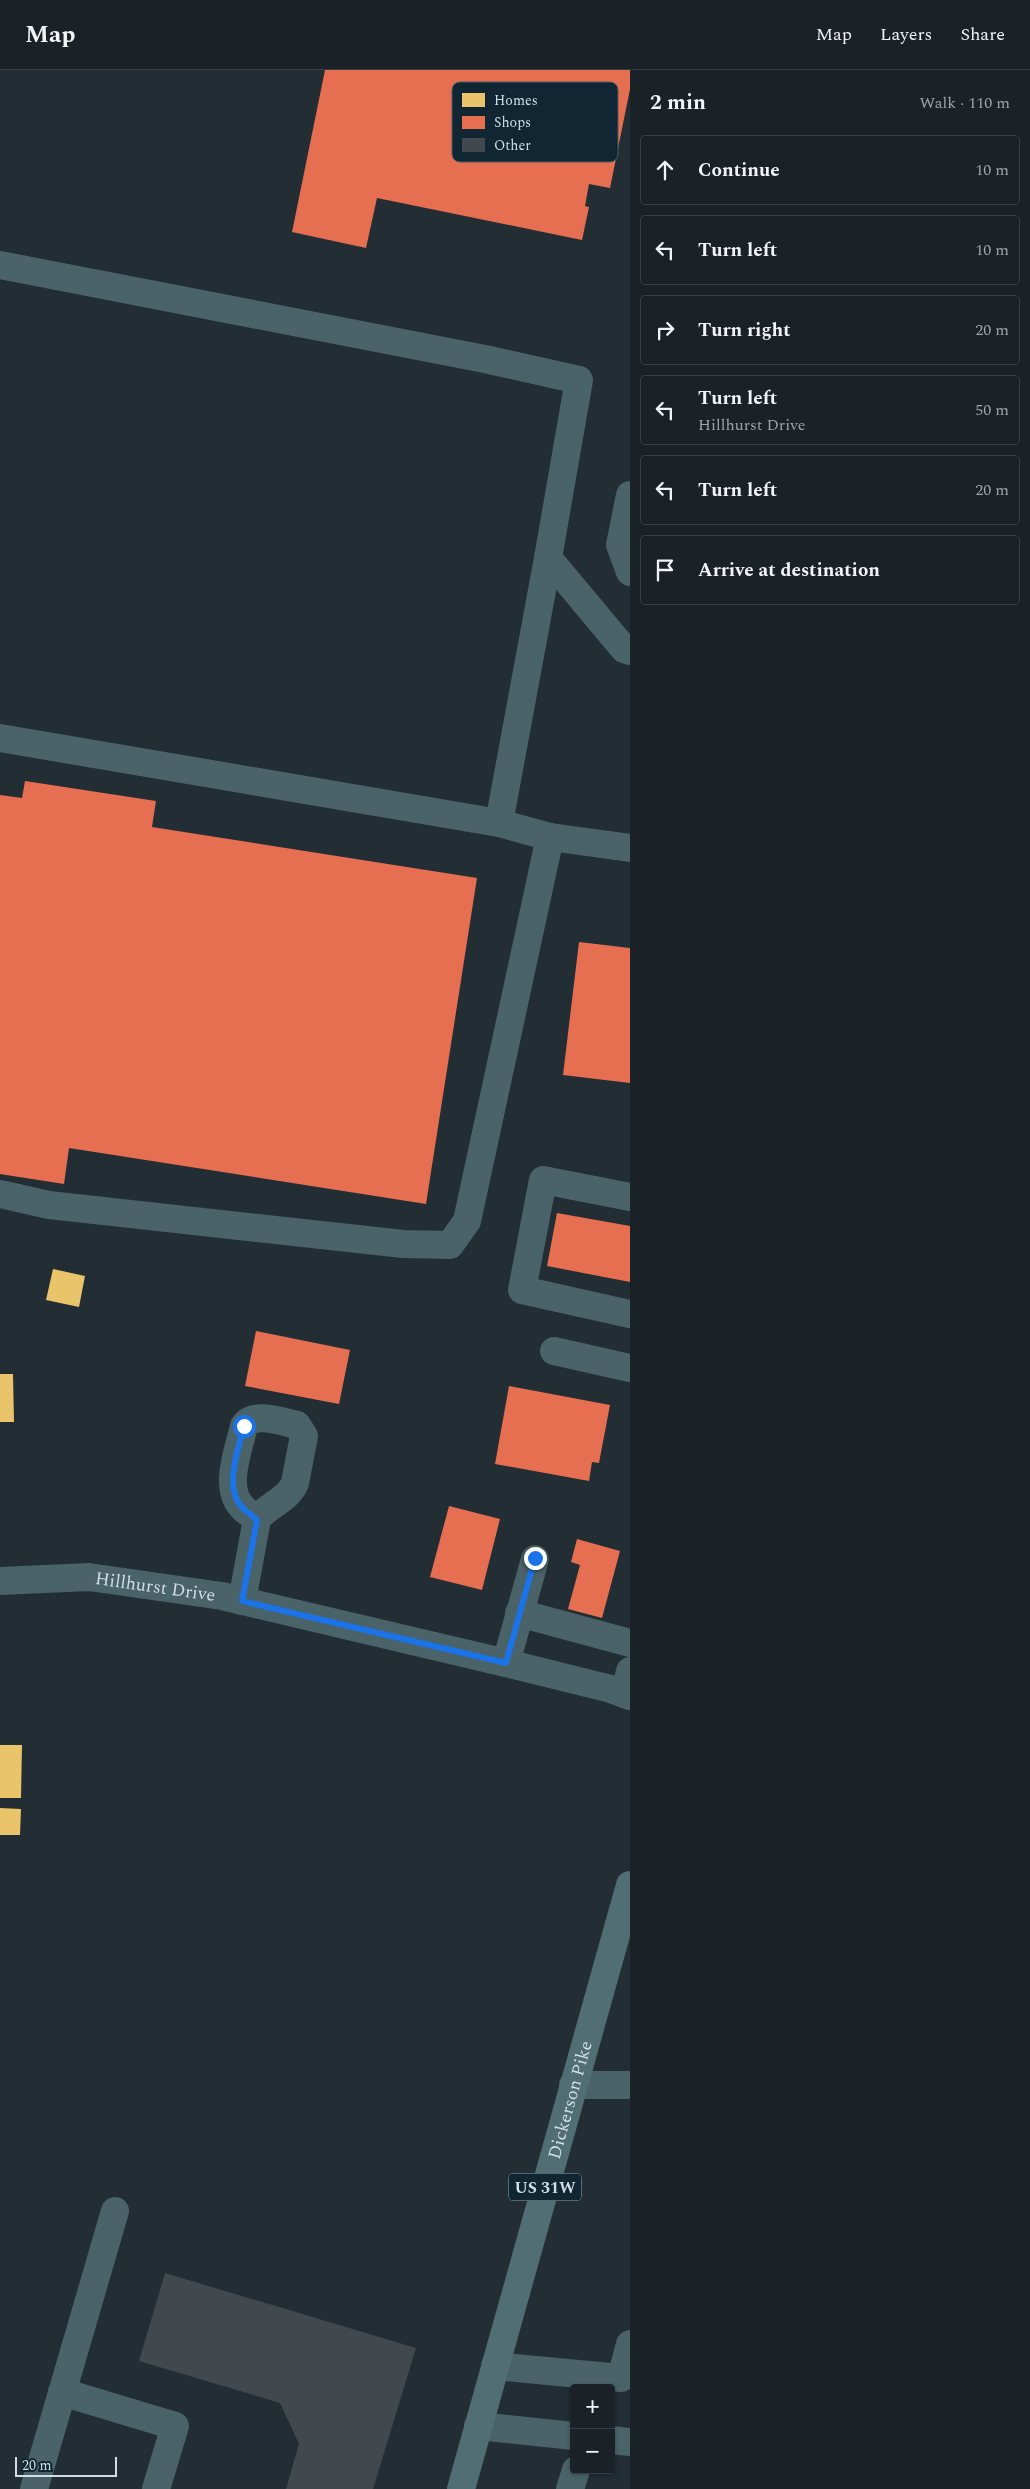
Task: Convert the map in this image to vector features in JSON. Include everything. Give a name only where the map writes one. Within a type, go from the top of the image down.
[{"type":"main road","name":"Dickerson Pike","points":[[460,2489],[630,1885]]},
{"type":"street","points":[[0,265],[485,359],[579,380],[499,823]]},
{"type":"street","points":[[630,495],[625,546],[630,572]]},
{"type":"street","points":[[548,558],[624,649],[630,651]]},
{"type":"street","points":[[0,738],[499,823],[550,837],[630,848]]},
{"type":"street","points":[[0,1194],[49,1205],[403,1244],[450,1246],[467,1221],[550,837]]},
{"type":"street","points":[[630,1197],[543,1180],[522,1290],[630,1314]]},
{"type":"street","points":[[554,1351],[630,1368]]},
{"type":"street","points":[[242,1601],[257,1520]]},
{"type":"street","points":[[506,1663],[535,1558]]},
{"type":"street","name":"Hillhurst Drive","points":[[0,1581],[89,1577],[242,1601],[506,1663],[628,1687]]},
{"type":"street","points":[[519,1613],[630,1643]]},
{"type":"street","points":[[573,2085],[630,2085]]},
{"type":"street","points":[[34,2489],[115,2211]]},
{"type":"street","points":[[495,2366],[621,2378],[630,2344]]},
{"type":"street","points":[[62,2392],[175,2426],[156,2489]]},
{"type":"street","points":[[478,2426],[570,2436]]},
{"type":"street","points":[[615,2440],[630,2442]]},
{"type":"street","points":[[570,2489],[575,2474]]},
{"type":"building: Homes","points":[[53,1269],[85,1276],[79,1307],[46,1300]]},
{"type":"building: Homes","points":[[0,1374],[13,1374],[14,1422],[0,1422]]},
{"type":"building: Homes","points":[[0,1745],[22,1745],[21,1798],[0,1798]]},
{"type":"building: Homes","points":[[0,1808],[21,1809],[20,1835],[0,1835]]},
{"type":"building: Shops","points":[[325,70],[630,70],[630,89],[618,148],[618,82],[452,82],[452,162],[615,162],[610,188],[589,184],[585,206],[589,207],[582,240],[377,198],[366,248],[292,232]]},
{"type":"building: Shops","points":[[25,781],[156,801],[152,827],[477,878],[426,1204],[69,1148],[64,1184],[0,1174],[0,795],[22,798]]},
{"type":"building: Shops","points":[[579,942],[630,948],[630,1083],[563,1075]]},
{"type":"building: Shops","points":[[557,1213],[630,1226],[630,1282],[547,1266]]},
{"type":"building: Shops","points":[[256,1331],[350,1350],[339,1404],[245,1386]]},
{"type":"building: Shops","points":[[509,1386],[610,1405],[599,1463],[592,1462],[589,1481],[495,1464]]},
{"type":"building: Shops","points":[[449,1506],[500,1519],[482,1590],[430,1577]]},
{"type":"building: Shops","points":[[577,1539],[620,1551],[602,1618],[568,1609],[580,1565],[571,1562]]},
{"type":"building: Other","points":[[165,2273],[416,2348],[373,2489],[286,2489],[299,2444],[280,2403],[139,2361]]},
{"type":"route","points":[[244,1426],[234,1473],[234,1489],[236,1499],[241,1506],[257,1520],[242,1601],[506,1663],[535,1558]]}]
